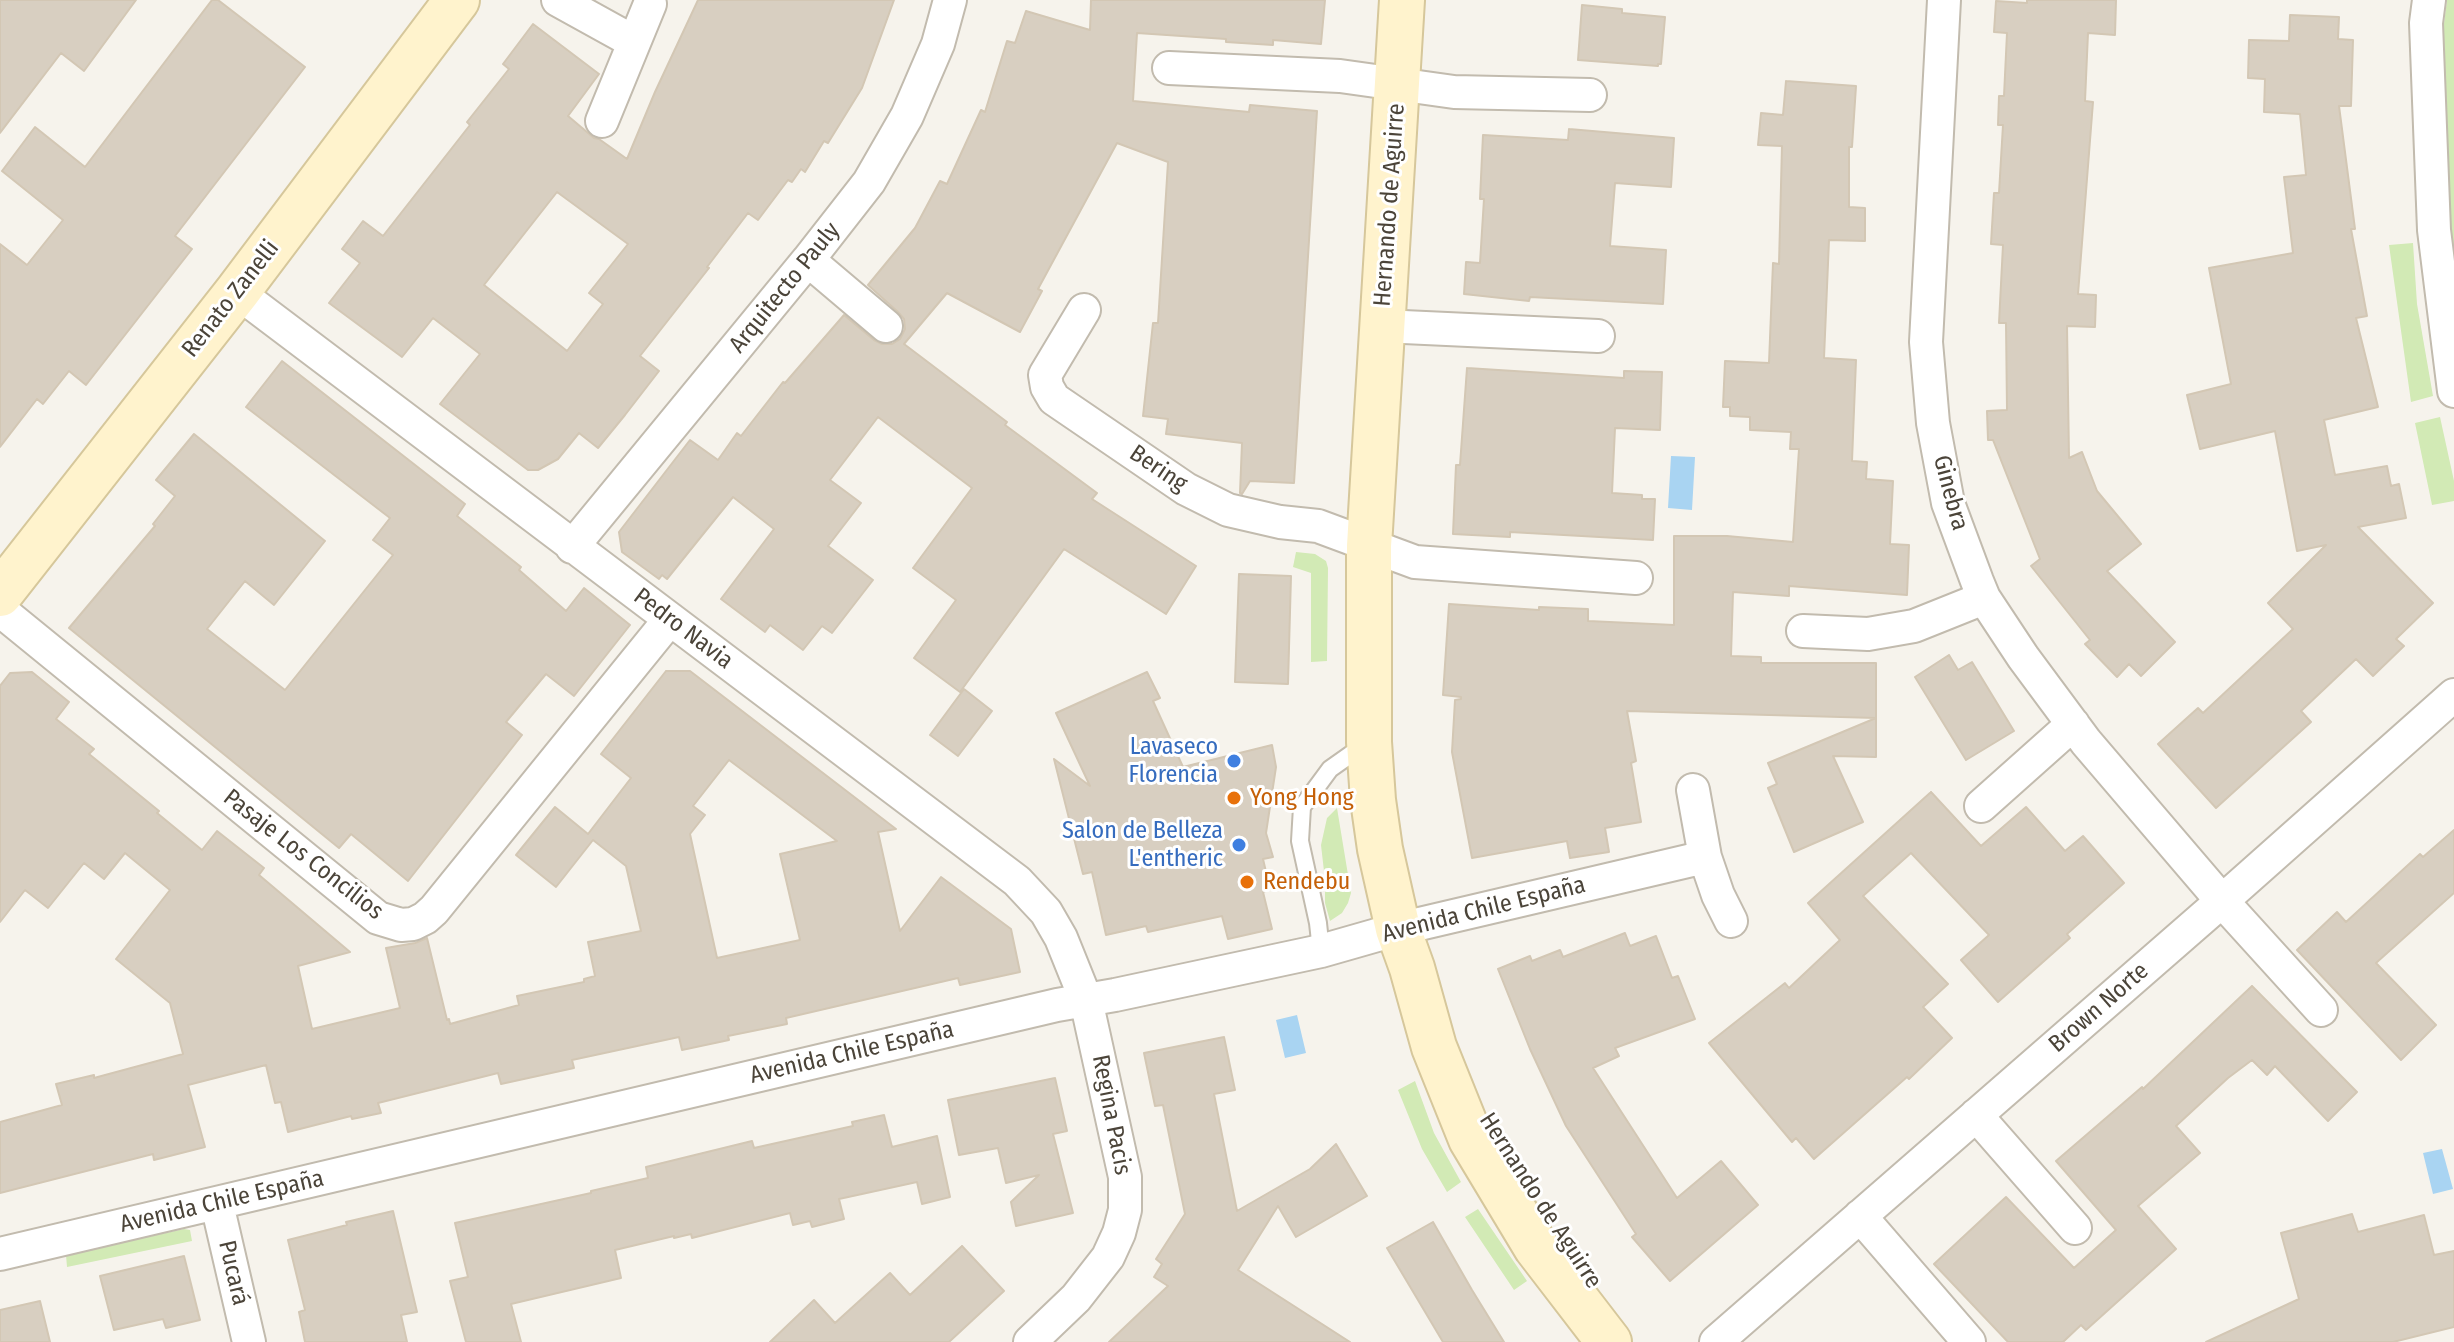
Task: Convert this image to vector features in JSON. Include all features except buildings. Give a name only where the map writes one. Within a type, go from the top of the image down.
[{"type":"street","name":"Renato Zanelli","points":[[0,594],[237,292],[457,0]]},
{"type":"street","points":[[558,0],[634,42]]},
{"type":"street","name":"Arquitecto Pauly","points":[[572,547],[869,182],[907,116],[938,44],[950,0]]},
{"type":"street","name":"Hernando de Aguirre","points":[[1402,0],[1369,546],[1369,742],[1378,837],[1405,948],[1434,1047],[1471,1139],[1536,1247],[1609,1342]]},
{"type":"street","name":"Ginebra","points":[[1944,0],[1926,342],[1933,423],[1948,503],[1984,598],[2023,657],[2073,724],[2222,901]]},
{"type":"street","points":[[2429,0],[2426,23],[2434,230],[2454,391]]},
{"type":"street","points":[[602,121],[650,4]]},
{"type":"street","name":"Hernando de Aguirre","points":[[1169,68],[1340,76],[1454,92],[1590,95]]},
{"type":"street","points":[[808,260],[886,326]]},
{"type":"street","name":"Pedro Navia","points":[[237,292],[1017,881],[1046,912],[1061,938],[1086,1000]]},
{"type":"street","name":"Bering","points":[[1084,310],[1045,375],[1054,399],[1186,489],[1228,510],[1280,522],[1318,526],[1369,546]]},
{"type":"street","name":"Hernando de Aguirre","points":[[1382,326],[1598,336]]},
{"type":"street","points":[[1369,546],[1415,562],[1636,578]]},
{"type":"street","points":[[1803,631],[1868,634],[1914,626],[1984,598]]},
{"type":"street","name":"Pasaje Los Concilios","points":[[0,610],[378,918],[401,925],[413,924],[434,910],[670,619]]},
{"type":"street","name":"Brown Norte","points":[[1716,1342],[2454,695]]},
{"type":"street","points":[[1981,806],[2073,724]]},
{"type":"street","points":[[1693,790],[1705,857],[1731,921]]},
{"type":"street","name":"Avenida Chile España","points":[[0,1254],[1057,1005],[1321,951],[1405,948],[1705,857]]},
{"type":"street","points":[[2222,901],[2321,1010]]},
{"type":"street","name":"Hernando de Aguirre","points":[[1405,948],[1486,1122],[1529,1195],[1636,1342]]},
{"type":"street","name":"Regina Pacis","points":[[1030,1342],[1076,1298],[1108,1257],[1125,1210],[1125,1177],[1086,1000]]},
{"type":"street","points":[[1976,1115],[2075,1228]]},
{"type":"street","name":"Pucará","points":[[217,1204],[249,1342]]},
{"type":"street","points":[[1860,1216],[1969,1342]]},
{"type":"lane","points":[[1321,951],[1300,841],[1302,807],[1330,769],[1369,742]]},
{"type":"green space","points":[[2447,0],[2454,0],[2454,264],[2449,222],[2442,39]]},
{"type":"green space","points":[[2413,243],[2417,304],[2433,396],[2411,402],[2389,245]]},
{"type":"green space","points":[[2440,417],[2454,481],[2454,501],[2432,505],[2415,423]]},
{"type":"green space","points":[[1296,552],[1315,554],[1326,561],[1328,568],[1327,661],[1311,662],[1311,573],[1293,567]]},
{"type":"green space","points":[[1337,808],[1351,893],[1342,913],[1330,921],[1325,903],[1321,845],[1327,818]]},
{"type":"green space","points":[[1415,1081],[1434,1133],[1461,1182],[1447,1192],[1422,1149],[1398,1090]]},
{"type":"green space","points":[[1478,1209],[1527,1281],[1514,1290],[1465,1217]]},
{"type":"green space","points":[[190,1230],[192,1241],[67,1267],[66,1255]]},
{"type":"water","points":[[1671,456],[1695,457],[1692,510],[1668,508]]},
{"type":"water","points":[[1297,1015],[1306,1053],[1285,1058],[1276,1020]]},
{"type":"water","points":[[2442,1149],[2453,1189],[2433,1194],[2423,1153]]},
{"type":"place","name":"Lavaseco Florencia","points":[[1234,761]]},
{"type":"place","name":"Yong Hong","points":[[1234,798]]},
{"type":"place","name":"Salon de Belleza L'entheric","points":[[1239,845]]},
{"type":"place","name":"Rendebu","points":[[1247,882]]}]
